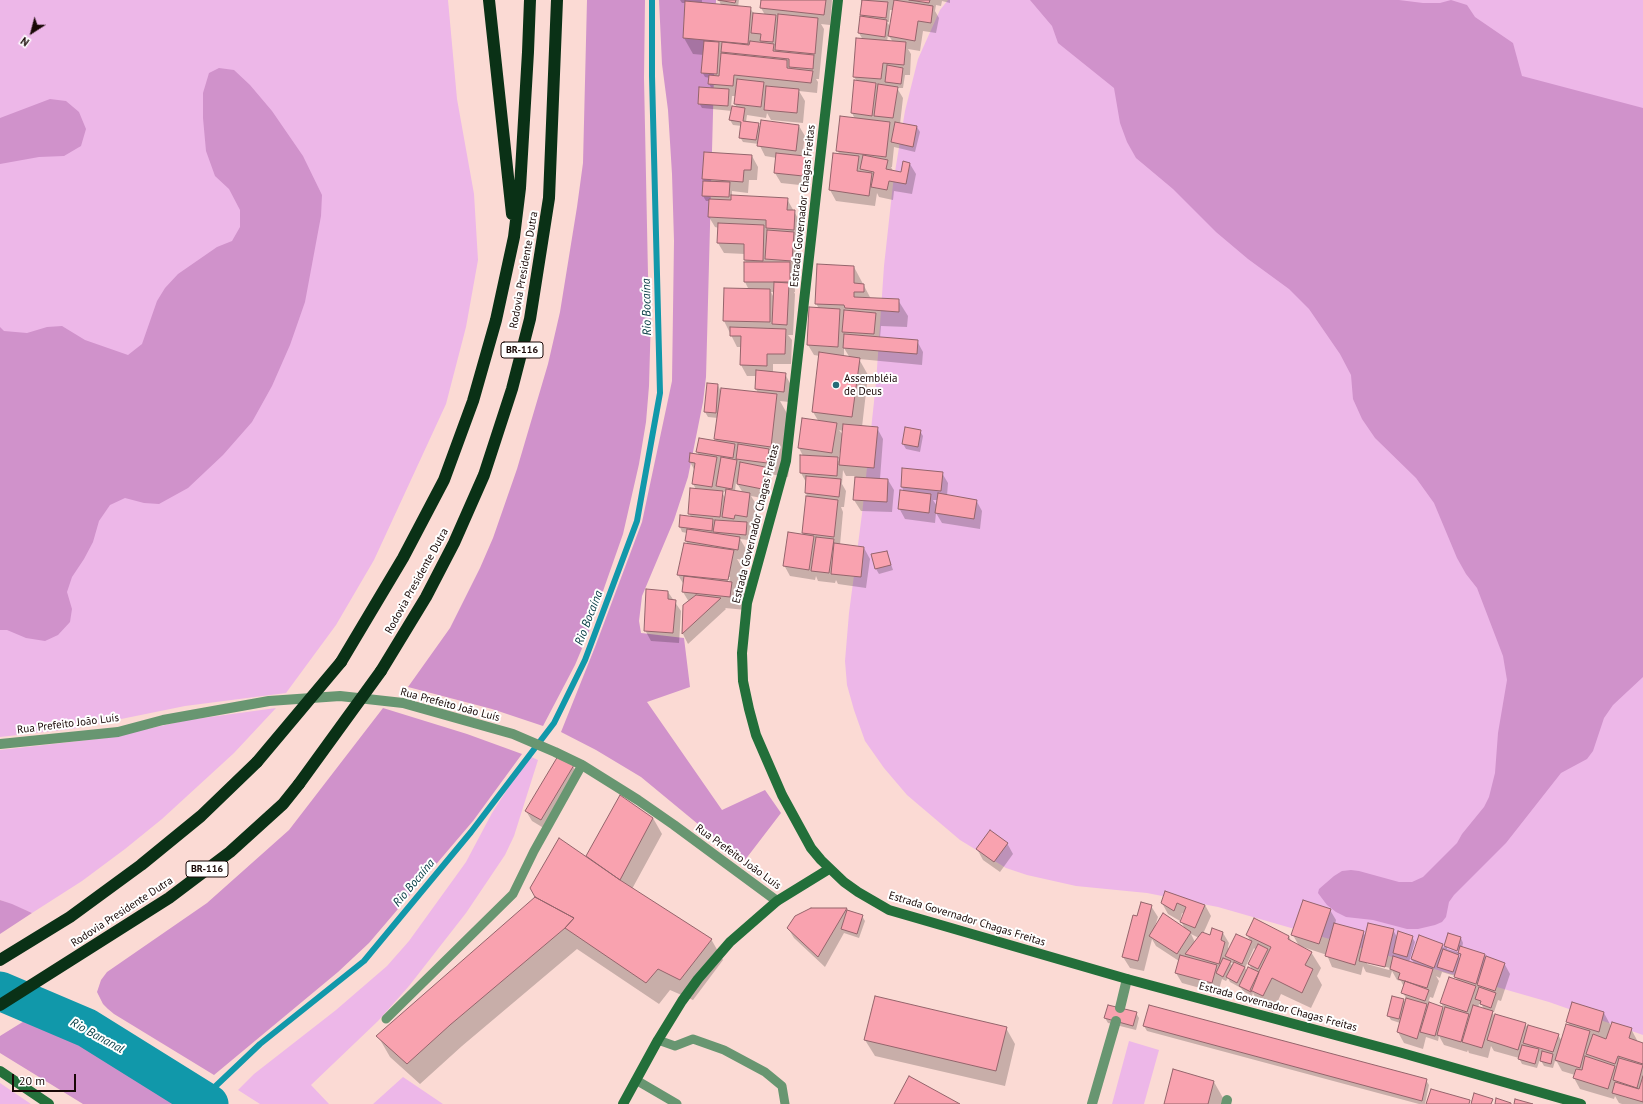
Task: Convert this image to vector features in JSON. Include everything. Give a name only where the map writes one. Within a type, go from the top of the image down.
[{"type":"highway","points":[[489,0],[514,237]]},
{"type":"highway","name":"Rodovia Presidente Dutra","points":[[0,960],[70,917],[141,865],[201,816],[257,762],[341,662],[404,558],[444,480],[473,402],[496,320],[514,237],[520,180],[530,0]]},
{"type":"highway","name":"Rodovia Presidente Dutra","points":[[0,1005],[169,898],[230,852],[283,804],[381,671],[426,597],[454,543],[484,474],[512,389],[530,319],[549,198],[557,0]]},
{"type":"main road","name":"Estrada Governador Chagas Freitas","points":[[838,0],[786,461],[747,603],[742,653],[743,681],[748,709],[756,736],[765,758],[803,835],[811,848],[829,869],[858,892],[889,910],[1127,979],[1402,1053],[1581,1104]]},
{"type":"main road","points":[[623,1104],[658,1040],[682,1001],[698,979],[730,942],[777,900],[829,869]]},
{"type":"main road","points":[[0,1071],[49,1104]]},
{"type":"street","name":"Rua Prefeito João Luís","points":[[0,744],[118,732],[163,720],[270,700],[340,696],[403,703],[512,734],[556,752],[582,766],[662,816],[777,900]]},
{"type":"street","points":[[1120,1008],[1127,979]]},
{"type":"street","points":[[1092,1104],[1116,1021]]},
{"type":"lane","points":[[386,1019],[513,894],[534,851],[582,766]]},
{"type":"lane","points":[[658,1040],[676,1046],[693,1039],[724,1050],[765,1072],[782,1086],[785,1104]]},
{"type":"lane","points":[[636,1080],[677,1104]]},
{"type":"shaded area","points":[[0,0],[448,0],[457,99],[474,194],[478,260],[466,327],[446,404],[374,560],[336,625],[286,693],[185,706],[72,729],[0,737]]},
{"type":"shaded area","points":[[587,0],[645,0],[644,78],[648,275],[651,315],[649,386],[646,422],[639,464],[623,534],[588,634],[575,665],[543,726],[492,709],[408,687],[450,628],[480,568],[493,538],[517,469],[548,364],[560,312],[583,163]]},
{"type":"shaded area","points":[[659,0],[716,0],[706,377],[703,402],[688,477],[674,520],[642,596],[639,621],[641,633],[684,638],[690,687],[647,702],[722,810],[765,790],[781,813],[745,860],[710,834],[641,777],[596,750],[561,732],[642,522],[672,381],[674,241],[672,174],[668,110],[662,64]]},
{"type":"shaded area","points":[[948,0],[1643,0],[1643,1035],[1549,1002],[1218,907],[1147,893],[1076,886],[1027,875],[1006,868],[960,840],[907,795],[884,768],[865,741],[847,685],[845,661],[849,613],[862,514],[876,383],[884,266],[893,184],[905,111],[918,59],[940,10]]},
{"type":"shaded area","points":[[1030,0],[1399,0],[1423,3],[1440,3],[1451,0],[1467,5],[1475,17],[1513,43],[1522,76],[1643,108],[1643,677],[1613,705],[1604,718],[1593,751],[1587,759],[1561,773],[1506,843],[1454,895],[1449,902],[1446,917],[1442,922],[1418,929],[1407,929],[1373,920],[1346,917],[1327,905],[1318,893],[1319,889],[1342,871],[1359,871],[1399,882],[1412,882],[1423,877],[1457,843],[1462,834],[1484,807],[1489,797],[1495,773],[1498,733],[1507,680],[1503,656],[1477,588],[1466,574],[1457,558],[1434,503],[1416,478],[1375,438],[1362,419],[1353,399],[1351,375],[1340,354],[1309,309],[1289,289],[1248,259],[1216,232],[1173,189],[1136,158],[1127,142],[1120,123],[1114,88],[1058,43],[1052,26]]},
{"type":"shaded area","points":[[219,68],[234,70],[250,85],[272,111],[303,156],[322,195],[321,216],[305,302],[290,345],[272,386],[252,422],[223,455],[188,488],[159,504],[144,503],[125,498],[110,505],[99,521],[93,542],[72,577],[67,592],[72,609],[70,622],[58,635],[45,641],[26,638],[7,630],[0,630],[0,327],[4,331],[27,333],[47,327],[62,326],[85,340],[128,355],[142,344],[157,301],[165,288],[178,274],[217,247],[232,241],[240,227],[240,210],[229,189],[215,176],[206,151],[203,118],[203,93],[209,73]]},
{"type":"shaded area","points":[[50,99],[66,101],[79,112],[86,129],[81,146],[64,156],[39,157],[0,164],[0,118]]},
{"type":"shaded area","points":[[276,708],[234,753],[162,819],[82,881],[32,913],[0,900],[0,750],[106,738],[188,720]]},
{"type":"shaded area","points":[[383,708],[467,734],[522,754],[473,821],[369,943],[338,972],[214,1075],[108,1009],[103,1004],[97,992],[101,980],[107,972],[207,903],[289,830]]},
{"type":"shaded area","points":[[529,756],[538,760],[514,836],[505,855],[466,913],[409,986],[378,1021],[311,1085],[329,1104],[260,1104],[238,1090],[254,1074],[336,1010],[387,966],[409,941],[466,862],[492,813]]},
{"type":"shaded area","points":[[0,900],[12,904],[32,913],[0,934]]},
{"type":"shaded area","points":[[34,1015],[126,1067],[182,1104],[83,1104],[0,1053],[0,1036]]},
{"type":"shaded area","points":[[1129,1041],[1159,1050],[1144,1104],[1112,1104]]},
{"type":"shaded area","points":[[403,1077],[443,1104],[373,1104]]},
{"type":"shaded area","points":[[0,1083],[31,1104],[0,1104]]},
{"type":"building","points":[[718,0],[736,0],[735,3]]},
{"type":"building","points":[[761,0],[826,0],[824,15],[760,8]]},
{"type":"building","points":[[862,0],[888,2],[886,18],[860,15]]},
{"type":"building","points":[[894,0],[933,6],[931,23],[918,21],[915,41],[888,36]]},
{"type":"building","points":[[909,0],[930,0],[929,3]]},
{"type":"building","points":[[685,1],[751,7],[748,44],[683,38]]},
{"type":"building","points":[[753,13],[776,15],[773,42],[760,41],[761,34],[751,33]]},
{"type":"building","points":[[778,14],[818,18],[815,54],[775,50]]},
{"type":"building","points":[[860,16],[887,20],[885,37],[858,33]]},
{"type":"building","points":[[856,38],[906,42],[904,65],[883,63],[881,79],[853,77]]},
{"type":"building","points":[[704,41],[719,42],[717,74],[701,73]]},
{"type":"building","points":[[750,41],[774,44],[773,51],[814,55],[813,69],[789,67],[789,59],[721,52],[722,42],[749,45]]},
{"type":"building","points":[[721,53],[787,60],[787,68],[813,71],[811,83],[734,75],[733,86],[708,84],[709,75],[719,76]]},
{"type":"building","points":[[887,65],[903,68],[901,84],[885,82]]},
{"type":"building","points":[[737,79],[764,82],[761,107],[734,104]]},
{"type":"building","points":[[854,80],[876,83],[872,116],[851,113]]},
{"type":"building","points":[[878,84],[898,87],[893,118],[874,116]]},
{"type":"building","points":[[766,86],[799,89],[797,113],[764,110]]},
{"type":"building","points":[[699,87],[729,89],[728,106],[698,104]]},
{"type":"building","points":[[732,106],[745,108],[743,121],[759,123],[756,140],[739,138],[741,122],[729,120]]},
{"type":"building","points":[[840,116],[890,122],[886,157],[836,151]]},
{"type":"building","points":[[761,120],[799,125],[796,151],[757,146]]},
{"type":"building","points":[[895,122],[917,126],[913,147],[891,142]]},
{"type":"building","points":[[704,152],[752,155],[751,170],[744,170],[743,182],[702,179]]},
{"type":"building","points":[[776,153],[805,156],[803,176],[774,173]]},
{"type":"building","points":[[833,153],[859,156],[857,171],[872,173],[869,196],[829,190]]},
{"type":"building","points":[[863,155],[888,160],[886,169],[901,172],[903,161],[910,163],[906,184],[889,181],[887,190],[871,187],[874,172],[860,169]]},
{"type":"building","points":[[703,181],[730,182],[729,197],[702,196]]},
{"type":"building","points":[[731,195],[788,198],[787,210],[795,210],[794,230],[766,228],[766,220],[708,217],[709,199],[731,200]]},
{"type":"building","points":[[718,223],[764,225],[763,261],[744,260],[744,244],[717,243]]},
{"type":"building","points":[[767,230],[794,232],[792,261],[765,259]]},
{"type":"building","points":[[744,262],[790,262],[790,282],[744,282]]},
{"type":"building","points":[[817,264],[854,266],[854,283],[864,284],[864,292],[854,292],[854,297],[899,299],[899,312],[845,308],[844,305],[815,304]]},
{"type":"building","points":[[774,282],[789,283],[787,325],[772,324]]},
{"type":"building","points":[[724,288],[770,289],[770,322],[723,321]]},
{"type":"building","points":[[809,307],[840,309],[838,347],[807,345]]},
{"type":"building","points":[[844,310],[876,313],[874,334],[842,332]]},
{"type":"building","points":[[730,327],[786,329],[785,354],[767,354],[767,366],[740,365],[741,336],[730,336]]},
{"type":"building","points":[[844,334],[918,340],[917,354],[843,348]]},
{"type":"building","name":"Assembléia de Deus","points":[[819,352],[860,358],[852,417],[812,412]]},
{"type":"building","points":[[756,370],[786,373],[784,392],[755,389]]},
{"type":"building","points":[[707,383],[718,384],[716,413],[704,412]]},
{"type":"building","points":[[721,388],[777,394],[771,447],[714,439]]},
{"type":"building","points":[[802,418],[837,423],[832,453],[798,448]]},
{"type":"building","points":[[843,424],[878,427],[874,468],[839,465]]},
{"type":"building","points":[[905,427],[921,430],[918,447],[902,444]]},
{"type":"building","points":[[699,438],[735,444],[733,458],[696,452]]},
{"type":"building","points":[[738,444],[769,449],[767,463],[736,459]]},
{"type":"building","points":[[690,453],[717,457],[712,487],[692,484],[695,463],[689,462]]},
{"type":"building","points":[[800,455],[838,457],[837,476],[800,473]]},
{"type":"building","points":[[721,457],[737,460],[732,489],[716,486]]},
{"type":"building","points":[[740,462],[765,467],[762,489],[737,484]]},
{"type":"building","points":[[902,468],[943,472],[941,491],[901,487]]},
{"type":"building","points":[[806,476],[841,479],[839,497],[805,493]]},
{"type":"building","points":[[855,477],[888,479],[887,502],[853,500]]},
{"type":"building","points":[[690,488],[723,491],[720,517],[688,514]]},
{"type":"building","points":[[726,489],[750,493],[747,517],[735,515],[734,519],[722,517]]},
{"type":"building","points":[[900,490],[931,494],[929,513],[898,509]]},
{"type":"building","points":[[938,493],[977,500],[974,519],[935,513]]},
{"type":"building","points":[[806,496],[838,500],[834,537],[802,533]]},
{"type":"building","points":[[680,515],[713,519],[712,531],[679,527]]},
{"type":"building","points":[[715,520],[747,522],[746,535],[713,532]]},
{"type":"building","points":[[687,529],[740,537],[738,550],[685,541]]},
{"type":"building","points":[[788,532],[814,536],[809,570],[783,566]]},
{"type":"building","points":[[816,537],[834,539],[829,573],[811,571]]},
{"type":"building","points":[[684,543],[734,550],[728,580],[677,575]]},
{"type":"building","points":[[834,543],[864,547],[861,577],[831,574]]},
{"type":"building","points":[[887,551],[891,565],[875,569],[871,554]]},
{"type":"building","points":[[684,576],[732,582],[730,597],[682,592]]},
{"type":"building","points":[[646,589],[668,591],[668,599],[676,600],[673,633],[644,631]]},
{"type":"building","points":[[696,595],[721,598],[682,634],[683,605]]},
{"type":"building","points":[[558,756],[574,765],[541,820],[525,811]]},
{"type":"building","points":[[620,795],[653,818],[620,880],[586,856]]},
{"type":"building","points":[[990,830],[1008,843],[994,862],[976,849]]},
{"type":"building","points":[[559,838],[620,880],[712,939],[680,980],[658,969],[646,983],[565,928],[574,918],[535,897],[530,888]]},
{"type":"building","points":[[1165,891],[1205,905],[1195,928],[1180,922],[1186,907],[1177,903],[1174,911],[1161,903]]},
{"type":"building","points":[[535,897],[574,918],[565,928],[450,1025],[407,1064],[376,1036]]},
{"type":"building","points":[[1303,900],[1331,909],[1319,944],[1291,935]]},
{"type":"building","points":[[1141,902],[1152,905],[1138,961],[1122,957],[1133,915],[1137,916]]},
{"type":"building","points":[[811,908],[847,908],[818,957],[787,928],[795,916]]},
{"type":"building","points":[[847,910],[863,915],[857,934],[841,929]]},
{"type":"building","points":[[1163,913],[1191,932],[1177,954],[1149,936]]},
{"type":"building","points":[[1254,918],[1289,936],[1288,939],[1312,952],[1305,965],[1313,969],[1302,993],[1272,978],[1263,996],[1250,990],[1271,947],[1246,935]]},
{"type":"building","points":[[1334,923],[1364,931],[1355,965],[1325,956]]},
{"type":"building","points":[[1368,923],[1394,929],[1385,967],[1359,961]]},
{"type":"building","points":[[1212,928],[1223,932],[1221,940],[1225,942],[1219,964],[1185,954],[1202,932],[1210,935]]},
{"type":"building","points":[[1398,931],[1413,936],[1407,957],[1393,953]]},
{"type":"building","points":[[1448,933],[1461,937],[1457,951],[1444,946]]},
{"type":"building","points":[[1236,934],[1252,941],[1242,964],[1225,956]]},
{"type":"building","points":[[1419,935],[1443,944],[1434,968],[1411,959]]},
{"type":"building","points":[[1258,944],[1268,949],[1258,969],[1248,964]]},
{"type":"building","points":[[1460,946],[1485,954],[1476,984],[1454,977],[1461,954],[1458,953]]},
{"type":"building","points":[[1443,949],[1459,955],[1453,972],[1437,967]]},
{"type":"building","points":[[1180,955],[1217,965],[1212,983],[1175,973]]},
{"type":"building","points":[[1393,956],[1433,969],[1427,988],[1398,979],[1400,973],[1390,969]]},
{"type":"building","points":[[1486,956],[1505,963],[1495,991],[1477,985]]},
{"type":"building","points":[[1223,958],[1231,961],[1223,977],[1216,973]]},
{"type":"building","points":[[1234,962],[1245,967],[1237,983],[1226,977]]},
{"type":"building","points":[[1248,967],[1259,972],[1251,992],[1239,986]]},
{"type":"building","points":[[1449,977],[1476,986],[1467,1012],[1440,1003]]},
{"type":"building","points":[[1405,981],[1429,990],[1425,1001],[1401,993]]},
{"type":"building","points":[[1479,987],[1496,993],[1491,1008],[1480,1004],[1481,1001],[1475,999]]},
{"type":"building","points":[[875,996],[1007,1027],[996,1071],[864,1040]]},
{"type":"building","points":[[1392,996],[1404,999],[1399,1019],[1387,1016]]},
{"type":"building","points":[[1406,998],[1427,1004],[1417,1039],[1397,1032]]},
{"type":"building","points":[[1429,1002],[1443,1007],[1435,1036],[1420,1032]]},
{"type":"building","points":[[1572,1002],[1604,1012],[1599,1032],[1566,1022]]},
{"type":"building","points":[[1108,1005],[1137,1012],[1133,1026],[1104,1018]]},
{"type":"building","points":[[1149,1005],[1427,1079],[1422,1101],[1143,1026]]},
{"type":"building","points":[[1473,1005],[1493,1011],[1482,1048],[1462,1042]]},
{"type":"building","points":[[1445,1007],[1469,1014],[1461,1042],[1437,1035]]},
{"type":"building","points":[[1495,1014],[1526,1023],[1518,1050],[1487,1040]]},
{"type":"building","points":[[1612,1022],[1632,1028],[1629,1038],[1643,1043],[1643,1064],[1618,1056],[1615,1064],[1586,1054],[1593,1034],[1606,1039]]},
{"type":"building","points":[[1566,1024],[1590,1031],[1580,1068],[1555,1060]]},
{"type":"building","points":[[1528,1025],[1559,1034],[1553,1052],[1523,1043]]},
{"type":"building","points":[[1522,1045],[1539,1049],[1535,1064],[1518,1059]]},
{"type":"building","points":[[1542,1051],[1553,1054],[1551,1064],[1540,1061]]},
{"type":"building","points":[[1585,1056],[1615,1066],[1608,1089],[1573,1078],[1576,1069],[1582,1070]]},
{"type":"building","points":[[1619,1058],[1643,1065],[1637,1088],[1613,1080]]},
{"type":"building","points":[[1173,1069],[1214,1081],[1208,1104],[1164,1104]]},
{"type":"building","points":[[909,1076],[960,1104],[894,1104]]},
{"type":"building","points":[[1643,1076],[1643,1102],[1612,1093],[1615,1082],[1639,1089]]},
{"type":"building","points":[[1431,1089],[1470,1100],[1469,1104],[1426,1104]]},
{"type":"building","points":[[1474,1093],[1493,1099],[1491,1104],[1471,1104]]},
{"type":"building","points":[[1496,1098],[1511,1103],[1511,1104],[1495,1104]]},
{"type":"building","points":[[1515,1099],[1533,1104],[1514,1104]]},
{"type":"waterway","name":"Rio Bocaína","points":[[201,1100],[260,1044],[364,961],[471,832],[554,723],[585,660],[637,521],[660,393],[652,76],[652,0]]},
{"type":"waterway","name":"Rio Bananal","points":[[0,991],[87,1028],[209,1104]]},
{"type":"place","name":"Assembléia de Deus","points":[[836,385]]}]
